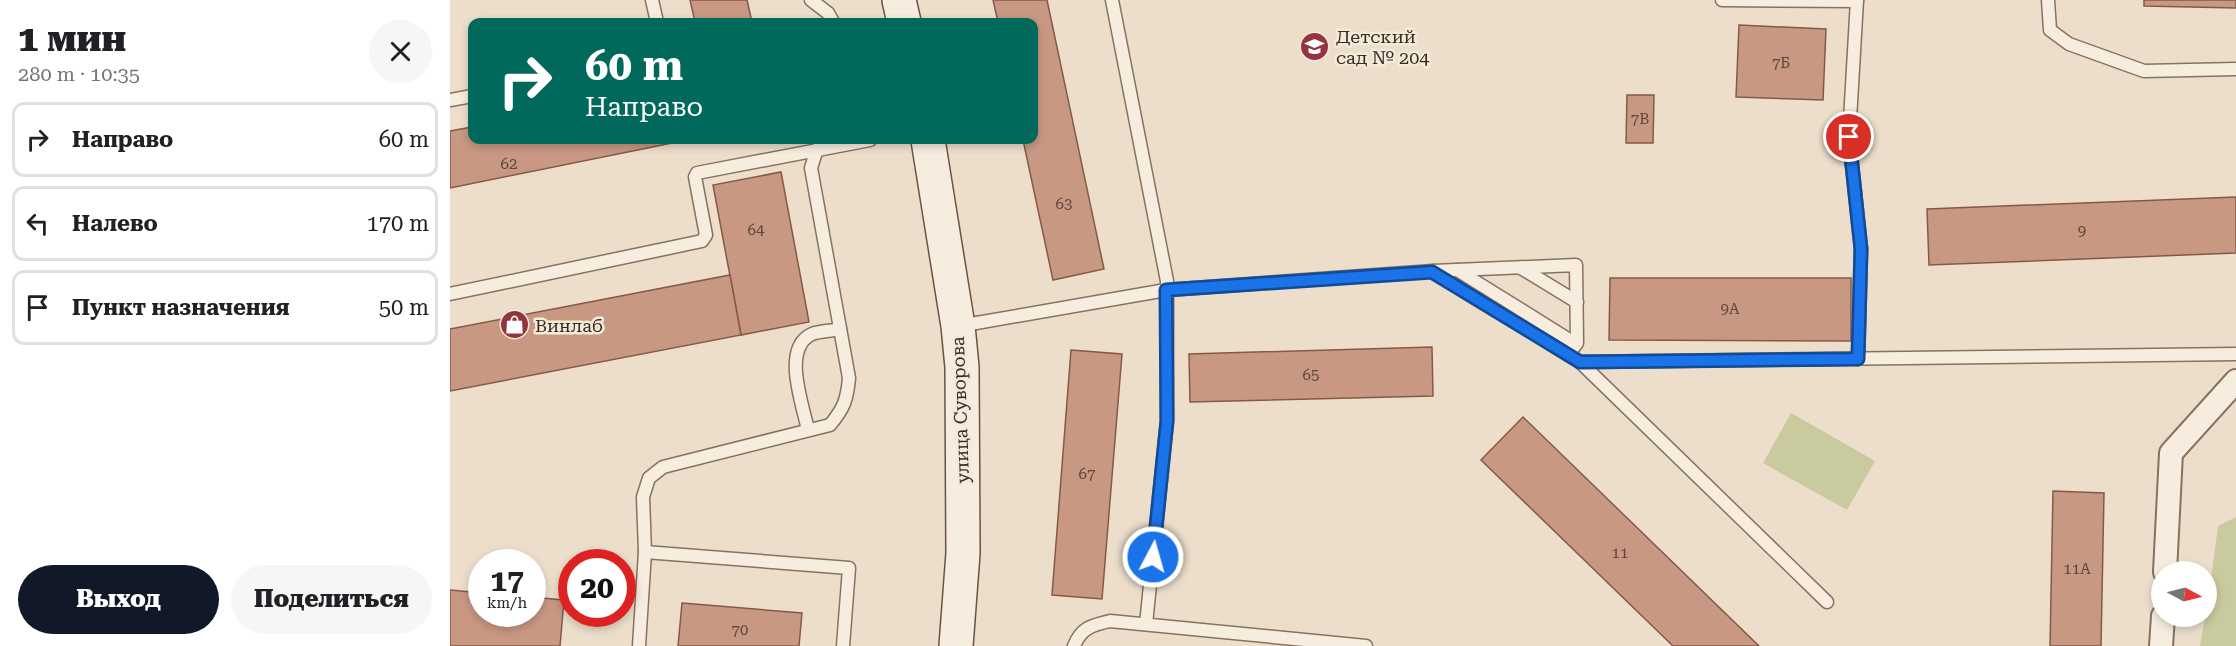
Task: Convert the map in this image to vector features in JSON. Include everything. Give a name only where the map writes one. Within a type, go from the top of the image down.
[{"type":"main road","points":[[899,0],[903,18]]},
{"type":"main road","name":"улица Суворова","points":[[929,144],[958,326],[962,367],[963,553],[956,646]]},
{"type":"street","points":[[2165,561],[2170,453],[2236,381]]},
{"type":"street","points":[[2161,646],[2162,627]]},
{"type":"lane","points":[[652,0],[656,18]]},
{"type":"lane","points":[[811,0],[828,13],[831,18]]},
{"type":"lane","points":[[1112,0],[1167,281],[1167,421],[1146,624]]},
{"type":"lane","points":[[1722,0],[1857,1],[1849,137],[1861,249],[1858,359]]},
{"type":"lane","points":[[2048,0],[2050,30],[2069,44],[2144,71],[2236,69]]},
{"type":"lane","points":[[450,100],[468,97]]},
{"type":"lane","points":[[450,294],[702,241],[706,235],[695,177],[697,172],[841,144]]},
{"type":"lane","points":[[639,646],[645,552],[643,497],[649,478],[663,467],[830,424],[842,410],[847,397],[849,378],[811,168],[817,149]]},
{"type":"lane","points":[[958,326],[1166,290],[1457,270],[1576,265],[1576,344],[1568,355]]},
{"type":"lane","points":[[1521,268],[1577,302]]},
{"type":"lane","points":[[1457,270],[1576,344]]},
{"type":"lane","points":[[1432,272],[1580,362],[1827,602]]},
{"type":"lane","points":[[808,430],[794,363],[799,346],[811,334],[840,329]]},
{"type":"lane","points":[[1580,362],[2236,354]]},
{"type":"lane","points":[[645,552],[849,568],[843,646]]},
{"type":"lane","points":[[1074,646],[1079,634],[1090,626],[1110,621],[1366,646]]},
{"type":"green space","points":[[1791,413],[1875,461],[1847,510],[1763,463]]},
{"type":"green space","points":[[2236,517],[2236,646],[2200,646],[2203,627],[2217,627],[2217,561],[2213,561],[2218,526]]},
{"type":"building","points":[[690,0],[747,0],[751,18],[694,18]]},
{"type":"building","points":[[993,0],[1047,0],[1104,269],[1053,280],[1024,144],[1038,144],[1038,18],[997,18]]},
{"type":"building","points":[[2144,0],[2236,0],[2236,8],[2144,6]]},
{"type":"building","points":[[1739,25],[1826,29],[1823,100],[1736,97]]},
{"type":"building","points":[[1627,95],[1654,95],[1653,143],[1626,143]]},
{"type":"building","points":[[468,128],[468,144],[667,144],[450,188],[450,131]]},
{"type":"building","points":[[781,172],[809,322],[741,335],[713,185]]},
{"type":"building","points":[[2236,197],[2236,253],[1929,265],[1927,209]]},
{"type":"building","points":[[730,275],[741,335],[450,391],[450,329]]},
{"type":"building","points":[[1610,278],[1851,278],[1851,341],[1609,340]]},
{"type":"building","points":[[1432,347],[1433,396],[1190,402],[1189,354]]},
{"type":"building","points":[[1071,350],[1122,354],[1102,599],[1052,595]]},
{"type":"building","points":[[1523,417],[1759,646],[1673,646],[1481,460]]},
{"type":"building","points":[[2053,491],[2104,493],[2101,646],[2050,646]]},
{"type":"building","points":[[450,590],[468,592],[468,627],[546,627],[546,598],[558,599],[558,627],[562,627],[560,646],[450,646]]},
{"type":"building","points":[[682,603],[802,613],[799,646],[678,646]]},
{"type":"place","name":"Детский сад № 204","points":[[1315,46]]},
{"type":"place","name":"Винлаб","points":[[514,325]]},
{"type":"route","points":[[1153,557],[1167,421],[1166,290],[1432,272],[1580,362],[1858,359],[1861,249],[1849,137]]}]
